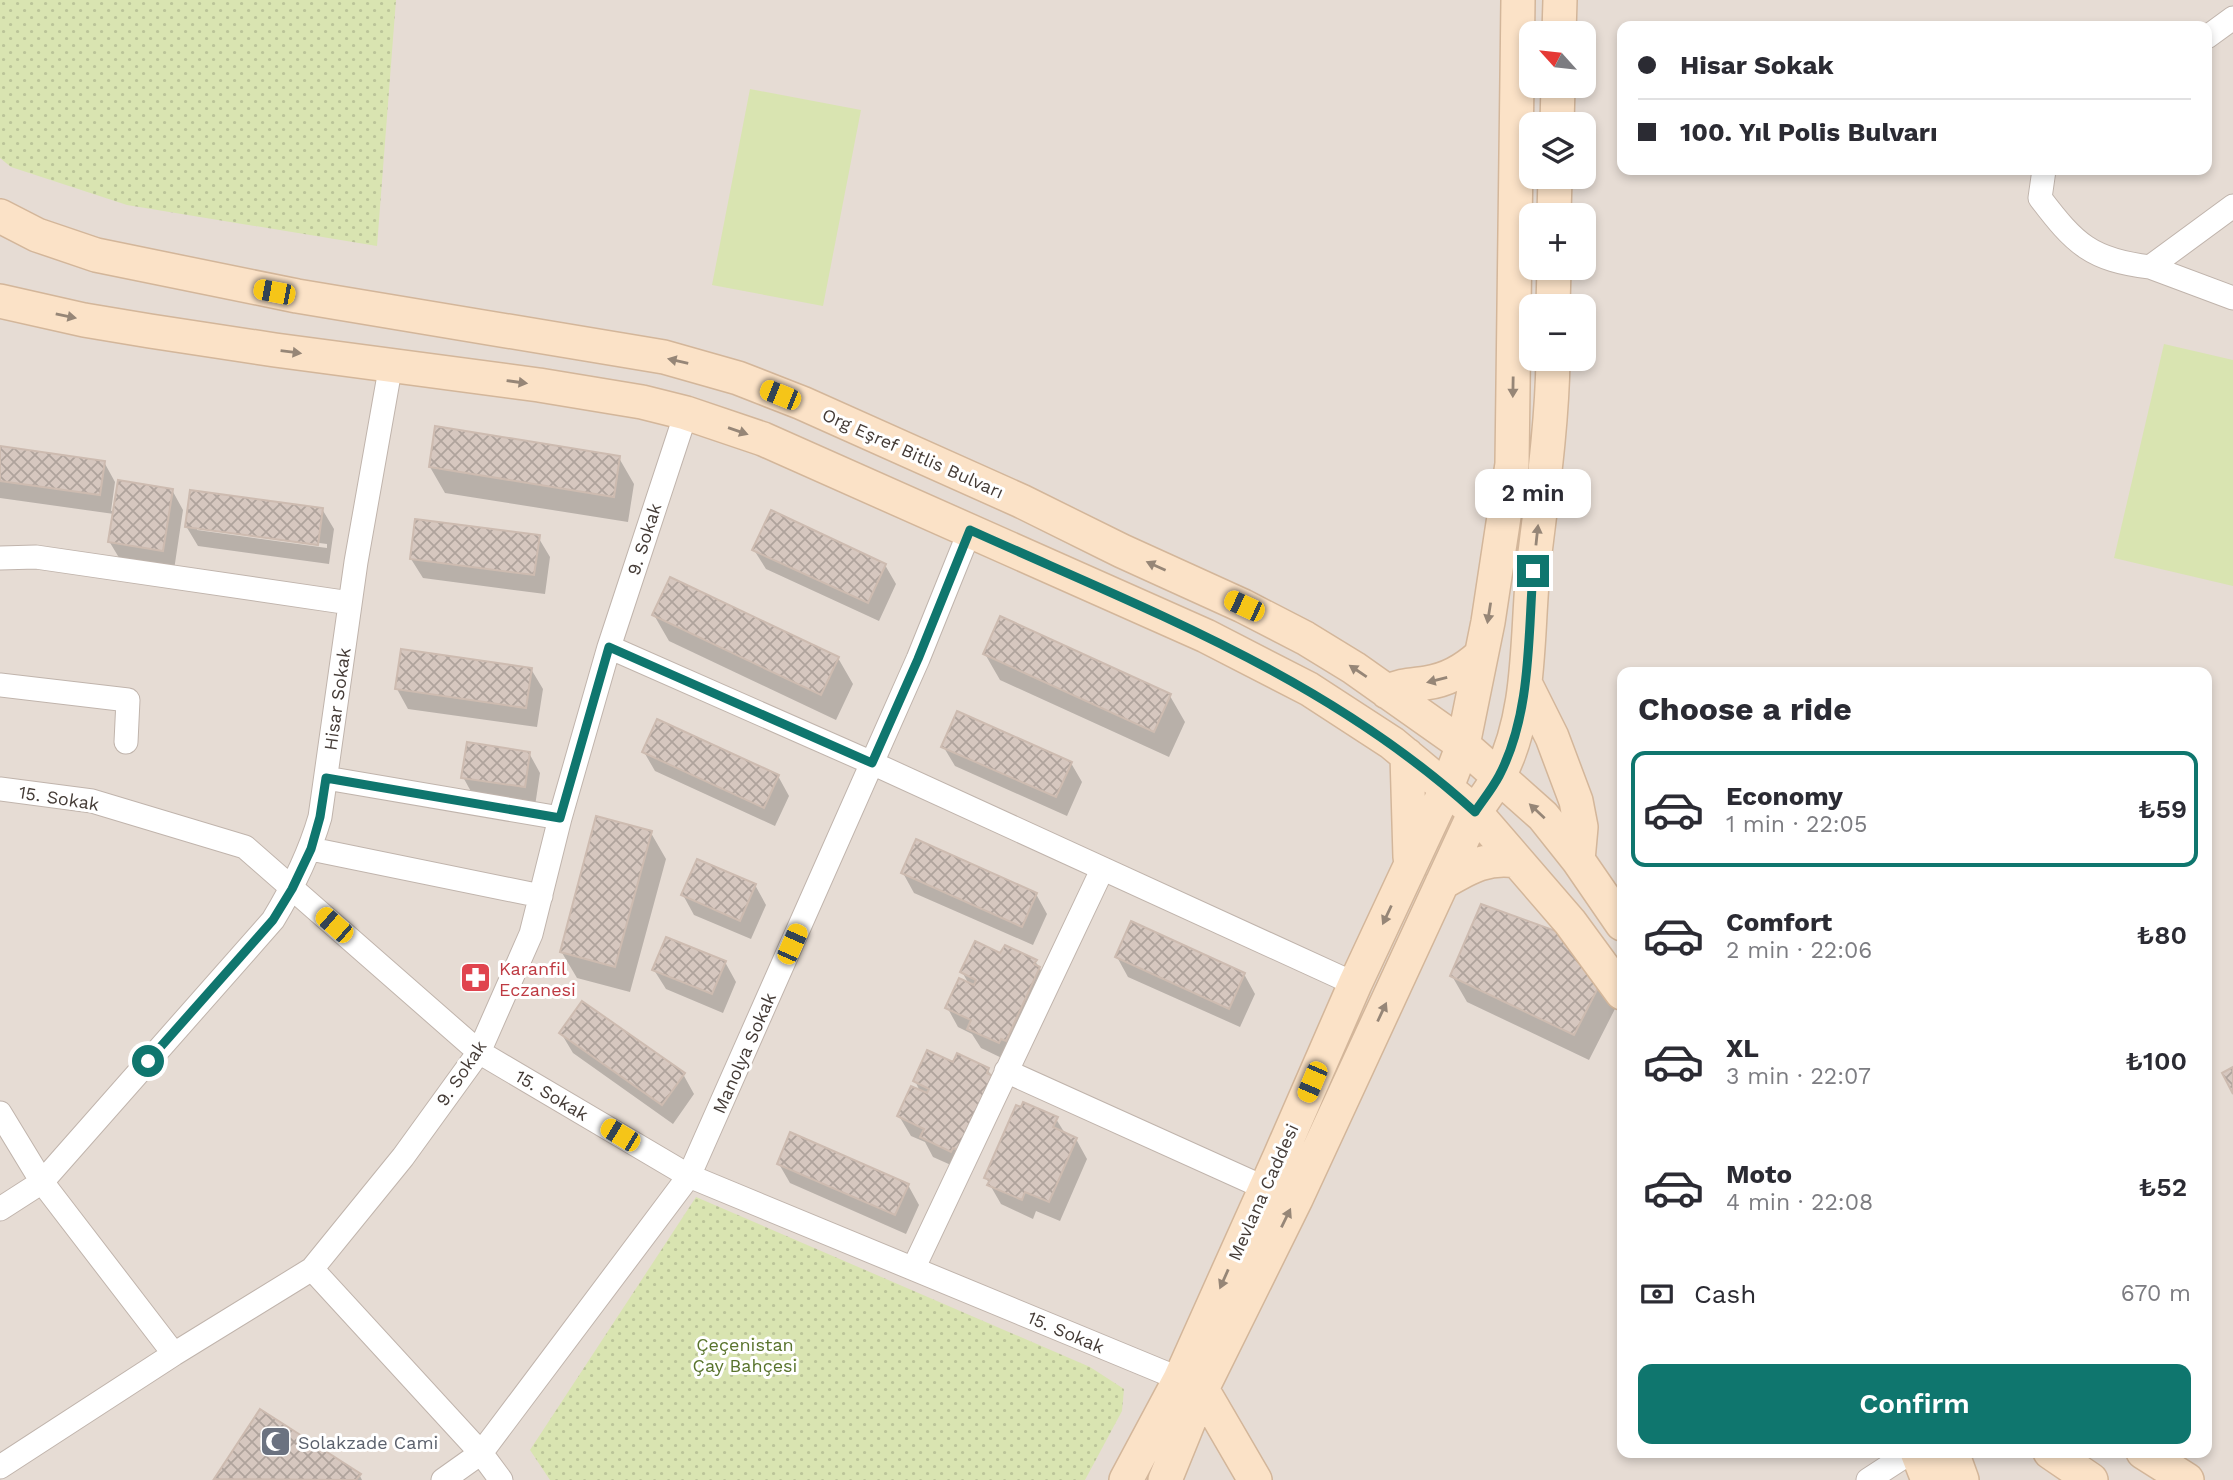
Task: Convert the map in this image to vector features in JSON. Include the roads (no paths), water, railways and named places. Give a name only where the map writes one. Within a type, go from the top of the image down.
[{"type":"main road","name":"Mevlana Caddesi","points":[[1165,1480],[1191,1384],[1265,1188],[1355,984],[1447,787],[1462,745],[1481,655],[1512,464],[1518,0]]},
{"type":"main road","points":[[1559,21],[1560,0]]},
{"type":"main road","name":"Org Eşref Bitlis Bulvarı","points":[[0,216],[63,245],[157,269],[323,301],[664,357],[738,378],[950,468],[1244,606],[1354,668],[1462,745],[1543,816],[1578,860],[1617,917]]},
{"type":"main road","points":[[0,301],[84,320],[275,351],[391,364],[642,402],[686,413],[763,439],[1206,636],[1309,689],[1407,755],[1475,812],[1570,922],[1617,986]]},
{"type":"main road","name":"Mevlana Caddesi","points":[[1126,1480],[1191,1384],[1296,1199],[1475,812],[1499,776],[1516,734],[1525,682],[1533,571],[1552,404],[1553,371]]},
{"type":"main road","points":[[1387,692],[1401,686],[1450,677],[1472,664],[1481,655]]},
{"type":"main road","points":[[1525,682],[1552,737],[1576,801],[1581,827],[1578,860]]},
{"type":"main road","points":[[1407,755],[1410,866]]},
{"type":"main road","points":[[1442,883],[1476,863],[1497,859],[1517,861]]},
{"type":"main road","points":[[1191,1384],[1255,1480]]},
{"type":"main road","points":[[1919,1458],[1928,1480]]},
{"type":"main road","points":[[1954,1458],[1962,1480]]},
{"type":"main road","points":[[2058,1458],[2085,1477]]},
{"type":"main road","points":[[2152,1458],[2187,1480]]},
{"type":"main road","points":[[2048,1480],[2051,1477],[2085,1477]]},
{"type":"street","points":[[2212,33],[2233,18]]},
{"type":"street","points":[[2043,175],[2039,198],[2064,230],[2085,249],[2119,263],[2150,267],[2233,298]]},
{"type":"street","points":[[2150,267],[2233,206]]},
{"type":"street","name":"Hisar Sokak","points":[[0,1209],[42,1182],[273,920],[292,889],[311,849],[320,817],[350,603],[391,364]]},
{"type":"street","name":"9. Sokak","points":[[0,1467],[174,1354],[312,1269],[395,1167],[479,1052],[531,934],[560,818],[609,647],[686,413]]},
{"type":"street","name":"Manolya Sokak","points":[[443,1480],[481,1453],[690,1176],[918,659],[970,530]]},
{"type":"street","points":[[0,558],[36,557],[350,603]]},
{"type":"street","points":[[609,647],[872,763],[1355,984]]},
{"type":"street","points":[[0,685],[128,701],[126,742]]},
{"type":"street","points":[[326,778],[560,818]]},
{"type":"street","name":"15. Sokak","points":[[0,789],[92,801],[245,847],[479,1052],[690,1176],[1191,1384]]},
{"type":"street","points":[[311,849],[541,896]]},
{"type":"street","points":[[914,1267],[1102,870]]},
{"type":"street","points":[[1006,1071],[1265,1188]]},
{"type":"street","points":[[0,1113],[42,1182],[174,1354]]},
{"type":"street","points":[[312,1269],[481,1453],[501,1480]]},
{"type":"street","points":[[1868,1480],[1902,1458]]},
{"type":"place","name":"Karanfil Eczanesi","points":[[476,978]]},
{"type":"place","name":"Solakzade Cami","points":[[275,1442]]},
{"type":"park label","name":"Çeçenistan Çay Bahçesi","points":[[745,1354]]}]
